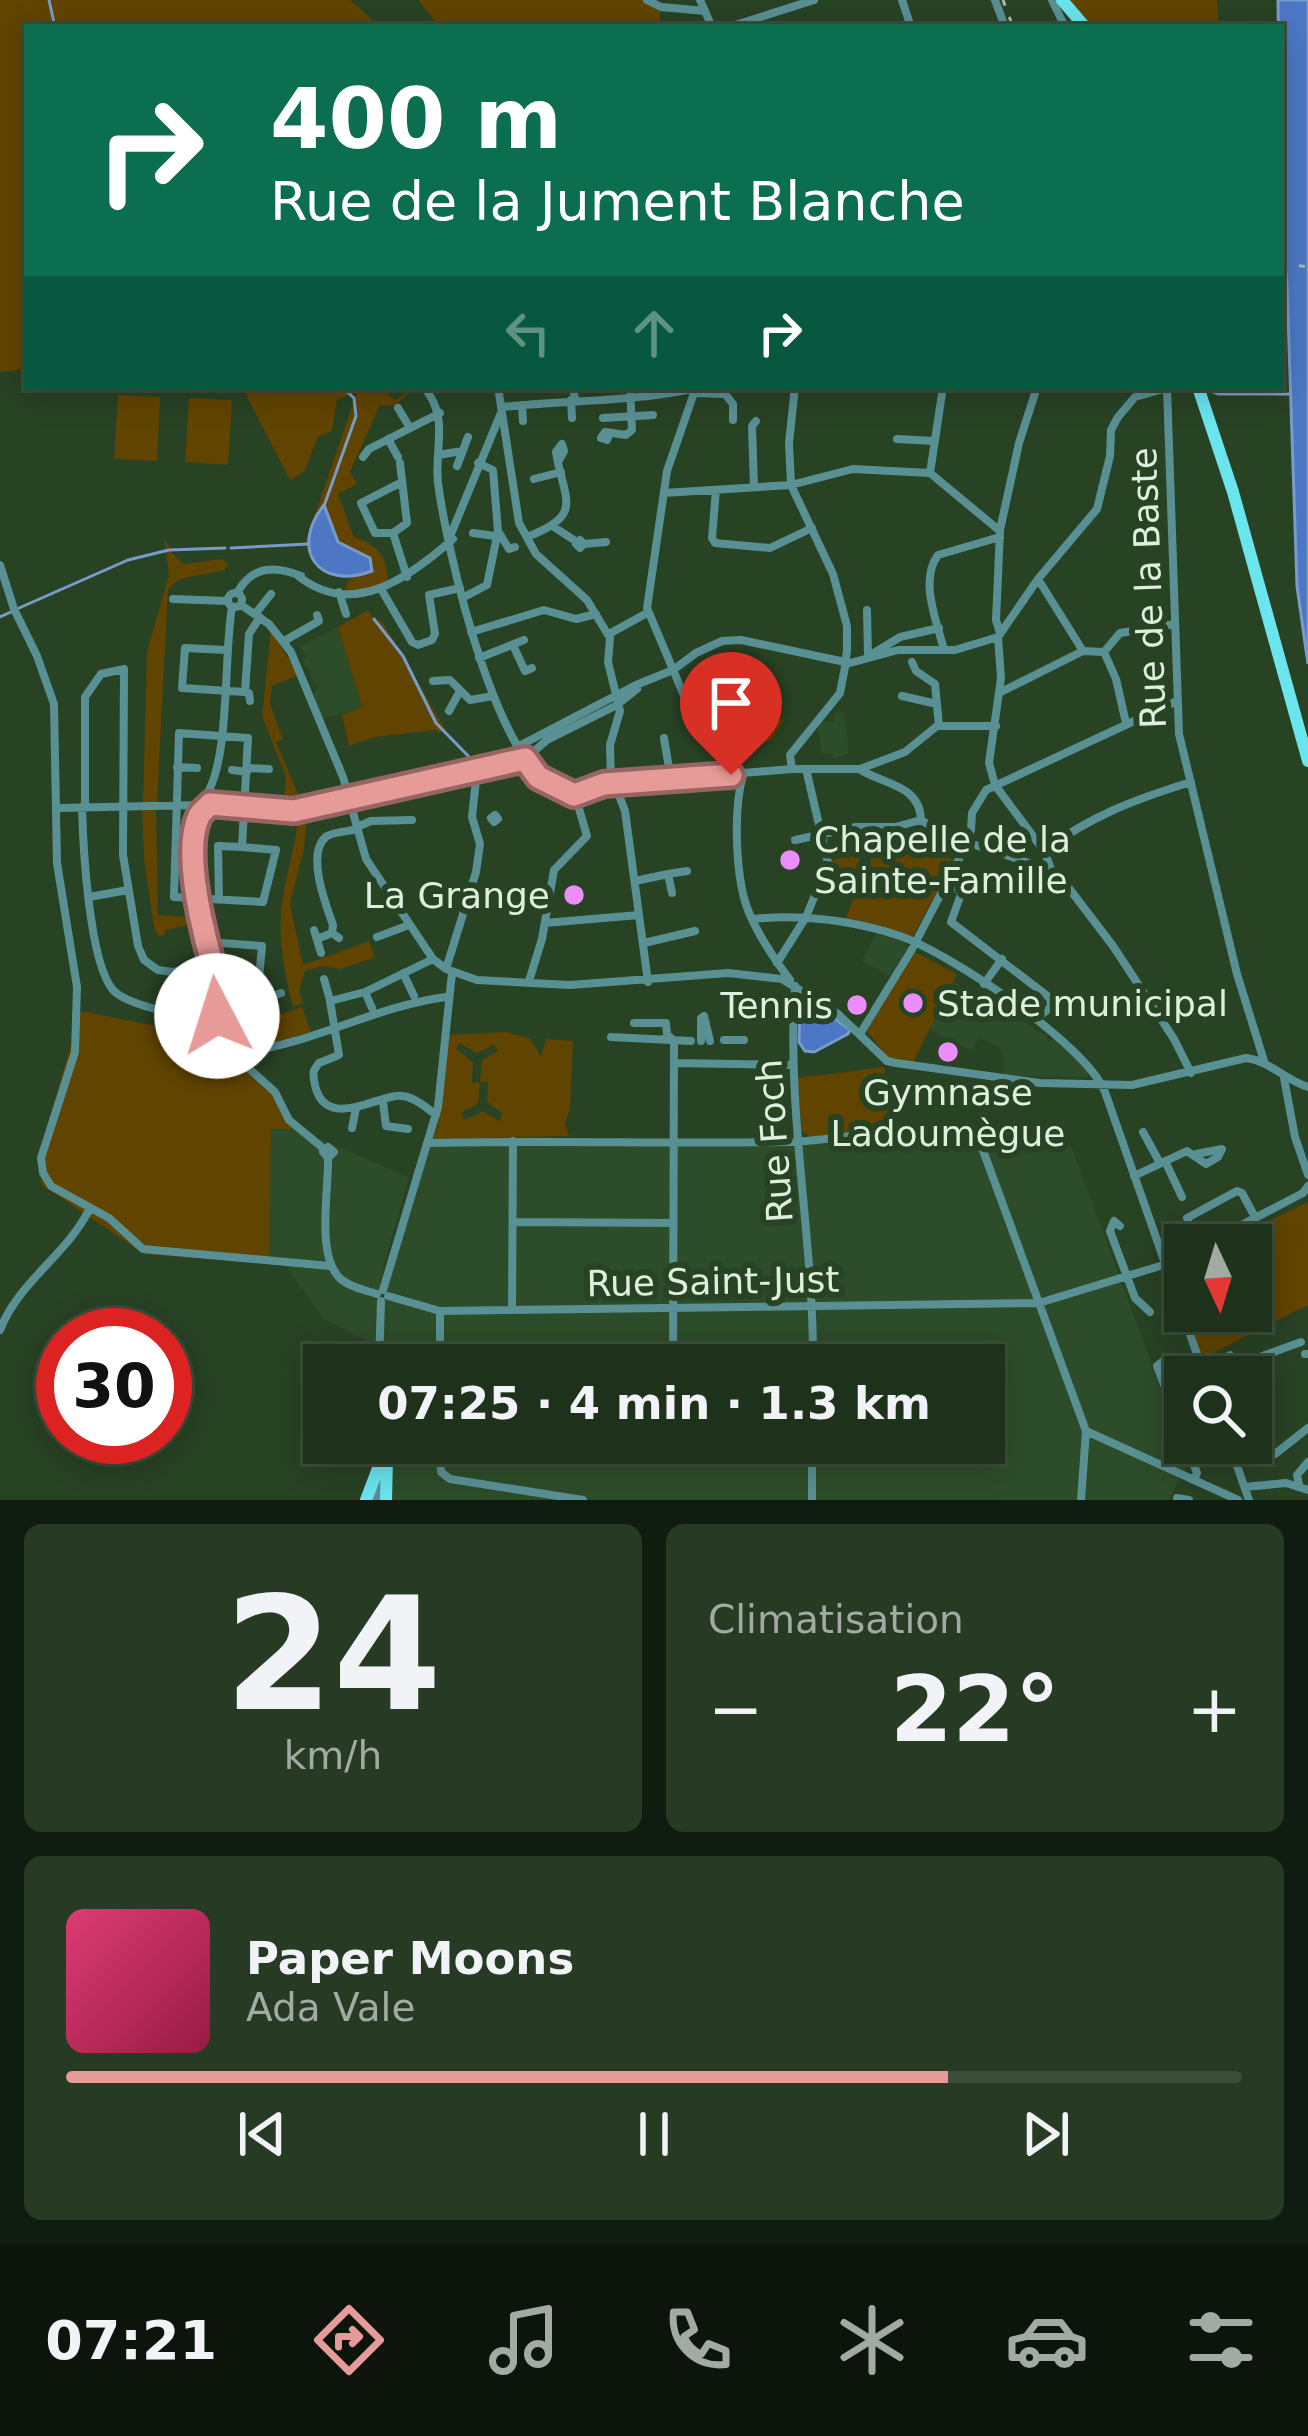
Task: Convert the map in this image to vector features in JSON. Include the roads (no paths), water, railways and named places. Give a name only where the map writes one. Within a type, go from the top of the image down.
[{"type":"main road","points":[[1062,0],[1076,24]]},
{"type":"main road","points":[[1201,390],[1308,761]]},
{"type":"main road","points":[[366,1500],[380,1464]]},
{"type":"main road","points":[[386,1500],[387,1464]]},
{"type":"street","points":[[647,0],[671,9],[705,11]]},
{"type":"street","points":[[700,0],[711,24]]},
{"type":"street","points":[[738,24],[814,0]]},
{"type":"street","points":[[1052,0],[1076,24]]},
{"type":"street","points":[[429,390],[440,413],[438,455],[454,563],[479,658],[525,759],[538,777],[574,795],[587,830],[579,846],[554,870],[529,980]]},
{"type":"street","points":[[499,390],[514,496],[527,537],[536,554],[587,600],[609,634],[608,662],[618,700],[610,745],[613,783],[625,811],[648,982]]},
{"type":"street","points":[[572,418],[573,390]]},
{"type":"street","points":[[503,406],[696,390],[725,394],[733,404],[733,420]]},
{"type":"street","points":[[696,390],[667,471],[647,613],[685,698],[713,712],[731,775]]},
{"type":"street","points":[[792,769],[790,755],[840,693],[848,626],[833,574],[791,485],[789,443],[795,390]]},
{"type":"street","points":[[930,473],[942,390]]},
{"type":"street","points":[[1036,390],[1019,442],[1000,534],[999,694],[989,763],[995,785],[1044,851],[1056,876]]},
{"type":"street","points":[[896,645],[944,650],[999,635],[1097,509],[1112,428],[1130,401],[1160,390]]},
{"type":"street","name":"Rue de la Baste","points":[[1164,390],[1179,734],[1238,974],[1265,1062]]},
{"type":"street","points":[[609,435],[626,435],[632,430],[631,393]]},
{"type":"street","points":[[521,405],[523,421]]},
{"type":"street","points":[[0,565],[54,704],[57,862],[78,1012],[75,1052],[41,1158],[43,1173],[51,1186],[109,1218],[143,1250],[330,1266],[326,1154],[289,1120],[275,1092],[244,1064],[210,962],[198,899],[196,839],[224,736],[226,650],[234,604],[248,578],[265,569],[286,570],[339,592],[380,589],[406,577],[449,536],[503,406]]},
{"type":"street","points":[[398,408],[410,428]]},
{"type":"street","points":[[363,457],[440,413]]},
{"type":"street","points":[[602,418],[653,415]]},
{"type":"street","points":[[754,488],[752,426],[756,421]]},
{"type":"street","points":[[457,466],[468,437]]},
{"type":"street","points":[[388,439],[399,460],[408,518],[393,533],[373,532],[361,503],[402,482]]},
{"type":"street","points":[[897,439],[934,441]]},
{"type":"street","points":[[438,455],[462,452]]},
{"type":"street","points":[[380,589],[418,645],[435,634],[429,595],[487,585],[497,533],[493,470],[478,463]]},
{"type":"street","points":[[527,537],[554,527],[567,513],[559,467],[534,479]]},
{"type":"street","points":[[664,493],[791,485],[854,469],[930,473],[1000,534]]},
{"type":"street","points":[[716,490],[715,543],[770,548],[812,528]]},
{"type":"street","points":[[554,527],[580,543],[606,542]]},
{"type":"street","points":[[393,533],[406,577]]},
{"type":"street","points":[[473,533],[497,533]]},
{"type":"street","points":[[497,533],[509,549],[515,548]]},
{"type":"street","points":[[944,650],[928,575],[933,560],[1000,534]]},
{"type":"street","points":[[1038,579],[1083,651]]},
{"type":"street","points":[[339,592],[346,614]]},
{"type":"street","points":[[226,650],[185,649],[184,689],[248,697],[249,634],[271,594]]},
{"type":"street","points":[[173,599],[234,604],[258,615],[284,641],[350,797],[366,860],[433,959],[449,971],[485,981],[570,985],[728,974],[782,979],[823,1002],[887,1061],[1040,1083],[1141,1085],[1242,1058],[1265,1062],[1285,1078],[1308,1087]]},
{"type":"street","points":[[471,632],[544,610],[576,619],[596,614]]},
{"type":"street","points":[[867,610],[867,658]]},
{"type":"street","points":[[609,634],[647,613]]},
{"type":"street","points":[[284,641],[319,621],[317,615]]},
{"type":"street","points":[[1104,652],[1120,634],[1175,624]]},
{"type":"street","points":[[58,808],[204,805],[291,811],[525,759],[547,740],[703,649],[733,640],[845,664],[939,628]]},
{"type":"street","points":[[479,658],[518,643],[524,671],[532,668]]},
{"type":"street","points":[[999,694],[1083,651],[1104,652]]},
{"type":"street","points":[[1104,652],[1126,723]]},
{"type":"street","points":[[912,662],[916,671],[935,683],[939,726]]},
{"type":"street","points":[[210,962],[173,972],[150,966],[138,946],[122,806],[126,672],[121,668],[100,674],[86,692],[84,807],[89,897],[104,973],[117,994],[131,1002],[210,1017],[281,993]]},
{"type":"street","points":[[452,682],[459,671]]},
{"type":"street","points":[[433,681],[452,682],[470,700],[493,696]]},
{"type":"street","points":[[449,711],[460,692]]},
{"type":"street","points":[[902,696],[937,704]]},
{"type":"street","points":[[519,746],[618,700]]},
{"type":"street","points":[[860,1034],[965,843],[982,794],[1177,701]]},
{"type":"street","points":[[574,795],[613,783],[792,769],[860,769],[907,751],[939,726],[996,726]]},
{"type":"street","points":[[219,900],[218,846],[275,850],[263,902],[219,900],[198,899],[174,897],[179,734],[248,738],[242,847]]},
{"type":"street","points":[[664,738],[671,780]]},
{"type":"street","points":[[177,767],[197,769]]},
{"type":"street","points":[[232,770],[269,769]]},
{"type":"street","points":[[778,963],[806,917],[826,869],[806,769]]},
{"type":"street","points":[[860,769],[910,792],[921,820]]},
{"type":"street","points":[[381,1344],[383,1295],[436,1115],[449,971],[480,844],[472,817],[477,771]]},
{"type":"street","points":[[743,775],[737,820],[744,895],[752,919],[795,986]]},
{"type":"street","points":[[1044,851],[1079,824],[1130,800],[1191,782]]},
{"type":"street","points":[[472,817],[491,818]]},
{"type":"street","points":[[321,952],[315,934],[335,936],[318,879],[322,842],[371,821],[412,820]]},
{"type":"street","points":[[796,840],[921,820],[965,843],[1031,862],[1056,876],[1094,918],[1191,1073]]},
{"type":"street","points":[[826,869],[860,882]]},
{"type":"street","points":[[635,881],[687,871]]},
{"type":"street","points":[[668,874],[673,893]]},
{"type":"street","points":[[89,897],[128,890]]},
{"type":"street","points":[[961,894],[950,922],[1050,998],[1052,1007],[1037,1018]]},
{"type":"street","points":[[545,923],[639,915]]},
{"type":"street","points":[[752,919],[839,920],[914,942],[1037,1018],[1081,1054],[1101,1082],[1164,1261]]},
{"type":"street","points":[[377,937],[410,924]]},
{"type":"street","points":[[644,943],[695,931]]},
{"type":"street","points":[[206,942],[262,946],[259,979],[267,998]]},
{"type":"street","points":[[330,1001],[365,992],[433,959]]},
{"type":"street","points":[[984,984],[1002,959]]},
{"type":"street","points":[[403,973],[414,996]]},
{"type":"street","points":[[324,979],[339,1054],[315,1068],[316,1091],[326,1104],[356,1108],[403,1096],[436,1115]]},
{"type":"street","name":"Rue Foch","points":[[795,986],[793,1065],[813,1344]]},
{"type":"street","points":[[365,992],[372,1008]]},
{"type":"street","points":[[243,1053],[446,997]]},
{"type":"street","points":[[1156,1013],[1184,1000]]},
{"type":"street","points":[[634,1023],[666,1023],[674,1041],[673,1344]]},
{"type":"street","points":[[611,1037],[744,1040]]},
{"type":"street","points":[[674,1064],[793,1065]]},
{"type":"street","points":[[1285,1078],[1295,1137],[1308,1175]]},
{"type":"street","points":[[383,1102],[386,1126],[408,1129]]},
{"type":"street","points":[[352,1128],[356,1108]]},
{"type":"street","points":[[428,1143],[799,1141],[888,1131],[977,1134],[1086,1431],[1081,1500]]},
{"type":"street","points":[[1143,1132],[1182,1197]]},
{"type":"street","points":[[512,1310],[513,1141]]},
{"type":"street","points":[[1134,1176],[1183,1152],[1196,1154]]},
{"type":"street","points":[[1242,1224],[1308,1186]]},
{"type":"street","points":[[1190,1224],[1187,1218],[1237,1191],[1243,1192],[1256,1217]]},
{"type":"street","points":[[0,1330],[23,1289],[71,1239],[90,1208]]},
{"type":"street","points":[[1120,1226],[1114,1221],[1111,1231],[1127,1277],[1135,1298],[1150,1312]]},
{"type":"street","points":[[512,1222],[673,1223]]},
{"type":"street","name":"Rue Saint-Just","points":[[330,1266],[352,1286],[440,1311],[1040,1303],[1164,1264]]},
{"type":"street","points":[[440,1311],[440,1344]]},
{"type":"street","points":[[1266,1356],[1301,1342]]},
{"type":"street","points":[[1272,1453],[1287,1448],[1308,1428]]},
{"type":"street","points":[[1086,1431],[1238,1500]]},
{"type":"street","points":[[1245,1487],[1303,1487],[1297,1475],[1308,1462]]},
{"type":"street","points":[[376,1500],[383,1464]]},
{"type":"street","points":[[441,1464],[441,1472],[450,1479],[583,1500]]},
{"type":"street","points":[[812,1464],[812,1500]]},
{"type":"street","points":[[1193,1464],[1194,1480]]},
{"type":"street","points":[[1236,1464],[1249,1500]]},
{"type":"street","points":[[1178,1498],[1189,1500]]},
{"type":"water","points":[[1278,0],[1308,0],[1308,664],[1297,586],[1284,252],[1284,24],[1278,24]]},
{"type":"water","points":[[324,505],[338,542],[370,558],[372,571],[337,575],[315,562],[309,537]]},
{"type":"water","points":[[804,995],[850,1030],[848,1034],[814,1052],[805,1051],[799,1042],[800,998]]},
{"type":"waterway","points":[[49,0],[54,24]]},
{"type":"waterway","points":[[324,506],[356,416],[354,398],[345,390]]},
{"type":"waterway","points":[[1208,390],[1289,394]]},
{"type":"waterway","points":[[231,548],[308,544]]},
{"type":"waterway","points":[[19,608],[128,560],[169,550],[225,548]]},
{"type":"waterway","points":[[0,617],[11,612]]},
{"type":"waterway","points":[[374,619],[403,656],[436,723],[475,763]]},
{"type":"railway","points":[[1003,0],[1012,24]]},
{"type":"railway","points":[[1284,263],[1308,267]]},
{"type":"place","name":"Chapelle de la Sainte-Famille","points":[[790,860]]},
{"type":"place","name":"La Grange","points":[[574,895]]},
{"type":"place","name":"Stade municipal","points":[[913,1003]]},
{"type":"place","name":"Tennis","points":[[857,1005]]},
{"type":"place","name":"Gymnase Ladoumègue","points":[[948,1052]]}]
